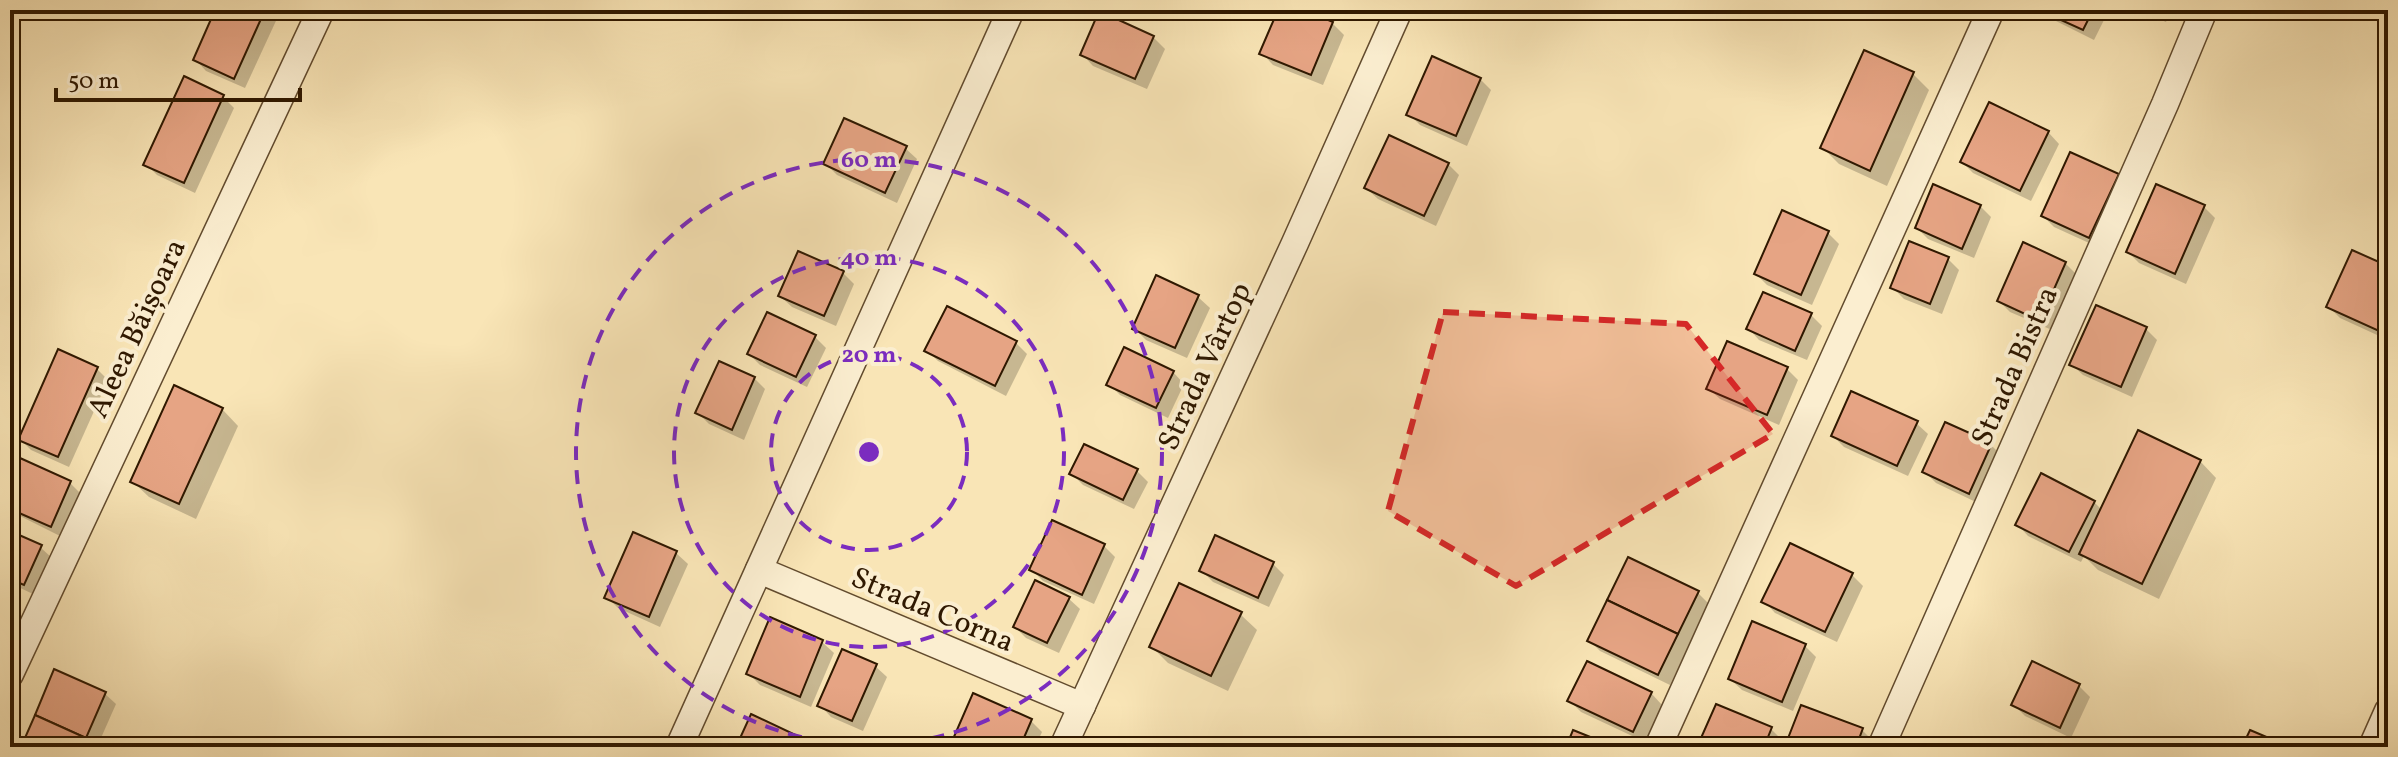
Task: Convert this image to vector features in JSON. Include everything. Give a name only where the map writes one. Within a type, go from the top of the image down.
[{"type":"street","name":"Aleea Băișoara","points":[[10,674],[321,10]]},
{"type":"street","points":[[679,747],[1011,10]]},
{"type":"street","name":"Strada Vârtop","points":[[1063,747],[1289,258],[1399,10]]},
{"type":"street","points":[[1658,747],[1991,10]]},
{"type":"street","name":"Strada Bistra","points":[[1881,747],[2204,10]]},
{"type":"street","name":"Strada Corna","points":[[759,570],[1082,706]]},
{"type":"street","points":[[2372,747],[2388,711]]},
{"type":"highlighted area","points":[[1443,312],[1686,324],[1773,434],[1516,586],[1388,511]]},
{"type":"building","points":[[215,10],[265,10],[234,79],[193,60]]},
{"type":"building","points":[[1278,10],[1305,10],[1333,22],[1311,75],[1259,54]]},
{"type":"building","points":[[2039,10],[2093,10],[2083,30]]},
{"type":"building","points":[[1099,11],[1154,36],[1135,79],[1080,55]]},
{"type":"building","points":[[1864,50],[1914,72],[1870,171],[1820,148]]},
{"type":"building","points":[[1432,56],[1481,78],[1456,136],[1406,115]]},
{"type":"building","points":[[184,76],[224,95],[184,183],[143,165]]},
{"type":"building","points":[[1989,102],[2049,131],[2020,191],[1960,162]]},
{"type":"building","points":[[844,118],[907,146],[885,193],[823,164]]},
{"type":"building","points":[[1389,135],[1449,163],[1424,216],[1364,188]]},
{"type":"building","points":[[2070,152],[2119,174],[2089,238],[2041,216]]},
{"type":"building","points":[[1933,184],[1981,205],[1962,249],[1915,228]]},
{"type":"building","points":[[2156,184],[2205,205],[2175,274],[2126,252]]},
{"type":"building","points":[[1782,210],[1829,231],[1801,295],[1754,274]]},
{"type":"building","points":[[1909,241],[1949,257],[1930,304],[1890,288]]},
{"type":"building","points":[[2023,242],[2066,262],[2040,321],[1997,301]]},
{"type":"building","points":[[2352,250],[2388,266],[2388,311],[2379,331],[2326,307]]},
{"type":"building","points":[[798,251],[844,271],[824,316],[778,296]]},
{"type":"building","points":[[1156,275],[1199,295],[1175,348],[1132,329]]},
{"type":"building","points":[[1763,292],[1812,313],[1795,351],[1746,329]]},
{"type":"building","points":[[2096,305],[2147,327],[2121,387],[2069,365]]},
{"type":"building","points":[[947,306],[1017,341],[995,386],[924,351]]},
{"type":"building","points":[[767,312],[816,335],[796,377],[747,354]]},
{"type":"building","points":[[1727,341],[1788,367],[1767,415],[1706,389]]},
{"type":"building","points":[[1124,347],[1174,371],[1156,408],[1106,385]]},
{"type":"building","points":[[58,349],[98,367],[58,457],[18,440]]},
{"type":"building","points":[[719,361],[755,377],[732,430],[695,413]]},
{"type":"building","points":[[174,385],[223,408],[179,504],[130,482]]},
{"type":"building","points":[[1851,391],[1918,421],[1897,466],[1831,436]]},
{"type":"building","points":[[1945,422],[1992,443],[1969,494],[1922,472]]},
{"type":"building","points":[[2138,430],[2201,460],[2142,584],[2079,554]]},
{"type":"building","points":[[1084,444],[1138,469],[1123,500],[1069,474]]},
{"type":"building","points":[[20,458],[71,481],[51,527],[10,509],[10,481]]},
{"type":"building","points":[[2041,473],[2095,501],[2069,552],[2015,525]]},
{"type":"building","points":[[1052,520],[1105,544],[1082,595],[1029,570]]},
{"type":"building","points":[[10,531],[42,545],[24,585],[10,579]]},
{"type":"building","points":[[633,532],[677,551],[649,617],[604,598]]},
{"type":"building","points":[[1215,535],[1274,562],[1258,598],[1199,571]]},
{"type":"building","points":[[1790,543],[1853,573],[1825,632],[1761,602]]},
{"type":"building","points":[[1628,557],[1699,591],[1678,634],[1607,600]]},
{"type":"building","points":[[1035,580],[1070,597],[1047,643],[1013,627]]},
{"type":"building","points":[[1179,583],[1242,612],[1211,676],[1149,647]]},
{"type":"building","points":[[1607,600],[1678,634],[1658,675],[1587,641]]},
{"type":"building","points":[[770,617],[823,640],[800,697],[746,674]]},
{"type":"building","points":[[1752,621],[1806,644],[1782,702],[1728,679]]},
{"type":"building","points":[[842,649],[877,664],[852,721],[817,706]]},
{"type":"building","points":[[1587,661],[1652,692],[1633,732],[1567,701]]},
{"type":"building","points":[[2032,661],[2080,684],[2060,728],[2011,705]]},
{"type":"building","points":[[54,669],[106,692],[86,738],[35,715]]},
{"type":"building","points":[[973,693],[1032,719],[1020,747],[971,747],[953,739]]},
{"type":"building","points":[[1716,704],[1772,727],[1764,747],[1697,747]]},
{"type":"building","points":[[1801,705],[1863,728],[1856,747],[1785,746]]},
{"type":"building","points":[[751,714],[819,746],[736,747]]},
{"type":"building","points":[[35,715],[86,738],[82,747],[21,747]]},
{"type":"building","points":[[1573,730],[1615,747],[1566,747]]},
{"type":"building","points":[[2250,730],[2290,747],[2242,747]]}]
